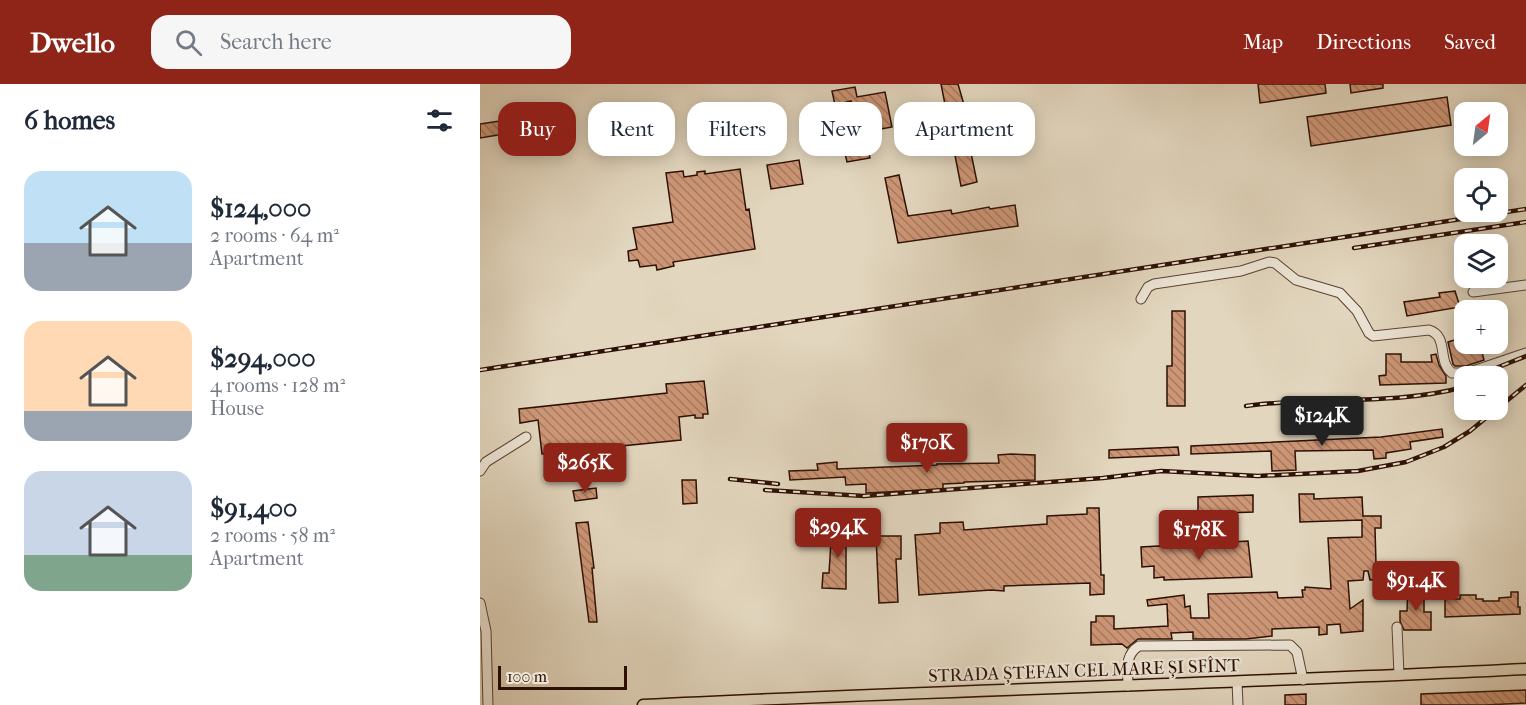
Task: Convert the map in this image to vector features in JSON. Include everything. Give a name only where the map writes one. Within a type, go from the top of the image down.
[{"type":"main road","name":"STRADA ȘTEFAN CEL MARE ȘI SFÎNT","points":[[643,705],[802,701],[1526,669]]},
{"type":"street","points":[[1141,299],[1148,287],[1154,284],[1241,271],[1269,262],[1280,266],[1296,280],[1340,293],[1351,303],[1373,336],[1429,330],[1434,332],[1440,341],[1444,364],[1452,373],[1467,373],[1526,353]]},
{"type":"street","points":[[1473,292],[1526,285]]},
{"type":"street","points":[[480,471],[486,462],[526,437]]},
{"type":"street","points":[[480,603],[486,631],[488,705]]},
{"type":"street","points":[[1397,627],[1399,675]]},
{"type":"street","points":[[1128,686],[1129,657],[1138,646],[1290,645],[1298,652],[1303,680]]},
{"type":"street","points":[[1237,682],[1238,705]]},
{"type":"building","points":[[941,84],[958,84],[963,102],[945,102]]},
{"type":"building","points":[[1258,84],[1325,84],[1326,93],[1260,103]]},
{"type":"building","points":[[1350,84],[1383,84],[1383,88],[1351,93]]},
{"type":"building","points":[[855,87],[857,97],[885,92],[892,127],[882,129],[882,102],[834,102],[832,91]]},
{"type":"building","points":[[1447,97],[1451,125],[1311,146],[1307,117]]},
{"type":"building","points":[[498,121],[498,135],[480,138],[480,124]]},
{"type":"building","points":[[846,156],[870,156],[870,158],[847,162]]},
{"type":"building","points":[[955,156],[972,156],[977,182],[961,186]]},
{"type":"building","points":[[799,160],[803,184],[771,189],[767,165]]},
{"type":"building","points":[[740,169],[755,249],[673,262],[674,266],[657,270],[656,265],[640,267],[638,260],[629,261],[628,251],[637,249],[633,228],[673,222],[666,173],[683,171],[684,177],[697,175],[697,172],[705,171],[705,174]]},
{"type":"building","points":[[899,175],[908,216],[951,210],[952,214],[1015,205],[1018,226],[898,243],[885,178]]},
{"type":"building","points":[[1455,291],[1458,300],[1454,300],[1454,308],[1407,316],[1404,302],[1440,297],[1439,293]]},
{"type":"building","points":[[1172,311],[1185,311],[1185,406],[1167,406],[1167,366],[1172,366]]},
{"type":"building","points":[[1454,340],[1454,354],[1482,354],[1484,360],[1466,366],[1455,366],[1448,342]]},
{"type":"building","points":[[1386,354],[1401,354],[1401,362],[1432,362],[1431,355],[1436,354],[1439,365],[1446,376],[1446,383],[1380,385],[1379,376],[1386,375]]},
{"type":"building","points":[[704,381],[708,414],[703,414],[703,418],[695,418],[695,415],[679,417],[681,440],[542,454],[538,420],[520,423],[519,409],[667,393],[666,384]]},
{"type":"building","points":[[1442,429],[1443,437],[1410,442],[1411,449],[1386,453],[1386,458],[1374,459],[1373,450],[1295,451],[1296,470],[1272,471],[1271,451],[1191,454],[1191,446],[1381,437]]},
{"type":"building","points":[[1178,447],[1179,455],[1109,458],[1109,450]]},
{"type":"building","points":[[998,455],[1035,455],[1035,480],[964,482],[943,484],[943,489],[866,493],[866,484],[846,485],[845,477],[790,480],[789,471],[818,470],[817,464],[837,462],[837,469],[999,463]]},
{"type":"building","points":[[682,480],[696,480],[697,503],[683,504]]},
{"type":"building","points":[[596,488],[597,498],[575,501],[573,491]]},
{"type":"building","points":[[1299,494],[1314,494],[1314,499],[1362,497],[1363,516],[1381,516],[1381,528],[1375,528],[1376,564],[1389,563],[1390,579],[1370,580],[1368,571],[1364,571],[1363,580],[1348,581],[1350,609],[1363,600],[1363,631],[1341,633],[1340,624],[1327,625],[1327,634],[1319,635],[1319,627],[1272,629],[1272,636],[1246,639],[1193,639],[1193,632],[1171,633],[1172,639],[1138,639],[1127,648],[1122,644],[1091,645],[1091,622],[1096,622],[1096,616],[1114,616],[1114,629],[1168,626],[1167,604],[1148,606],[1147,600],[1184,595],[1185,607],[1190,606],[1191,618],[1209,618],[1208,594],[1277,592],[1278,598],[1303,597],[1302,590],[1305,590],[1305,587],[1331,589],[1328,538],[1362,537],[1362,520],[1300,522]]},
{"type":"building","points":[[1253,495],[1253,512],[1198,514],[1198,497]]},
{"type":"building","points":[[1087,508],[1099,508],[1101,575],[1104,575],[1104,594],[1090,595],[1090,583],[1004,586],[1004,591],[919,595],[915,535],[940,533],[940,523],[963,522],[964,530],[1047,524],[1047,516],[1087,514]]},
{"type":"building","points":[[588,522],[594,568],[592,568],[597,622],[589,622],[576,523]]},
{"type":"building","points":[[832,526],[847,526],[846,535],[856,536],[856,543],[846,543],[846,589],[822,588],[823,573],[829,573]]},
{"type":"building","points":[[876,536],[901,536],[901,559],[896,559],[898,602],[879,603]]},
{"type":"building","points":[[1248,541],[1252,577],[1164,580],[1164,577],[1154,578],[1154,566],[1142,567],[1141,547]]},
{"type":"building","points":[[1408,586],[1421,586],[1421,592],[1424,592],[1424,612],[1431,612],[1431,630],[1404,630],[1400,621],[1400,611],[1407,611]]},
{"type":"building","points":[[1511,592],[1518,592],[1520,614],[1445,617],[1445,599],[1460,599],[1460,595],[1476,595],[1476,599],[1483,599],[1483,601],[1499,601],[1499,598],[1511,597]]},
{"type":"building","points":[[1526,690],[1526,703],[1421,705],[1421,694]]},
{"type":"building","points":[[1306,694],[1306,705],[1285,705],[1285,695]]},
{"type":"railway","points":[[480,370],[1526,209]]},
{"type":"railway","points":[[1354,248],[1526,222]]},
{"type":"railway","points":[[1501,366],[1526,356]]},
{"type":"railway","points":[[765,490],[864,496],[1103,478],[1161,471],[1258,476],[1358,471],[1406,462],[1444,447],[1470,431],[1526,385]]},
{"type":"railway","points":[[1246,406],[1300,401],[1410,397],[1454,389]]},
{"type":"railway","points":[[730,479],[778,484]]}]
